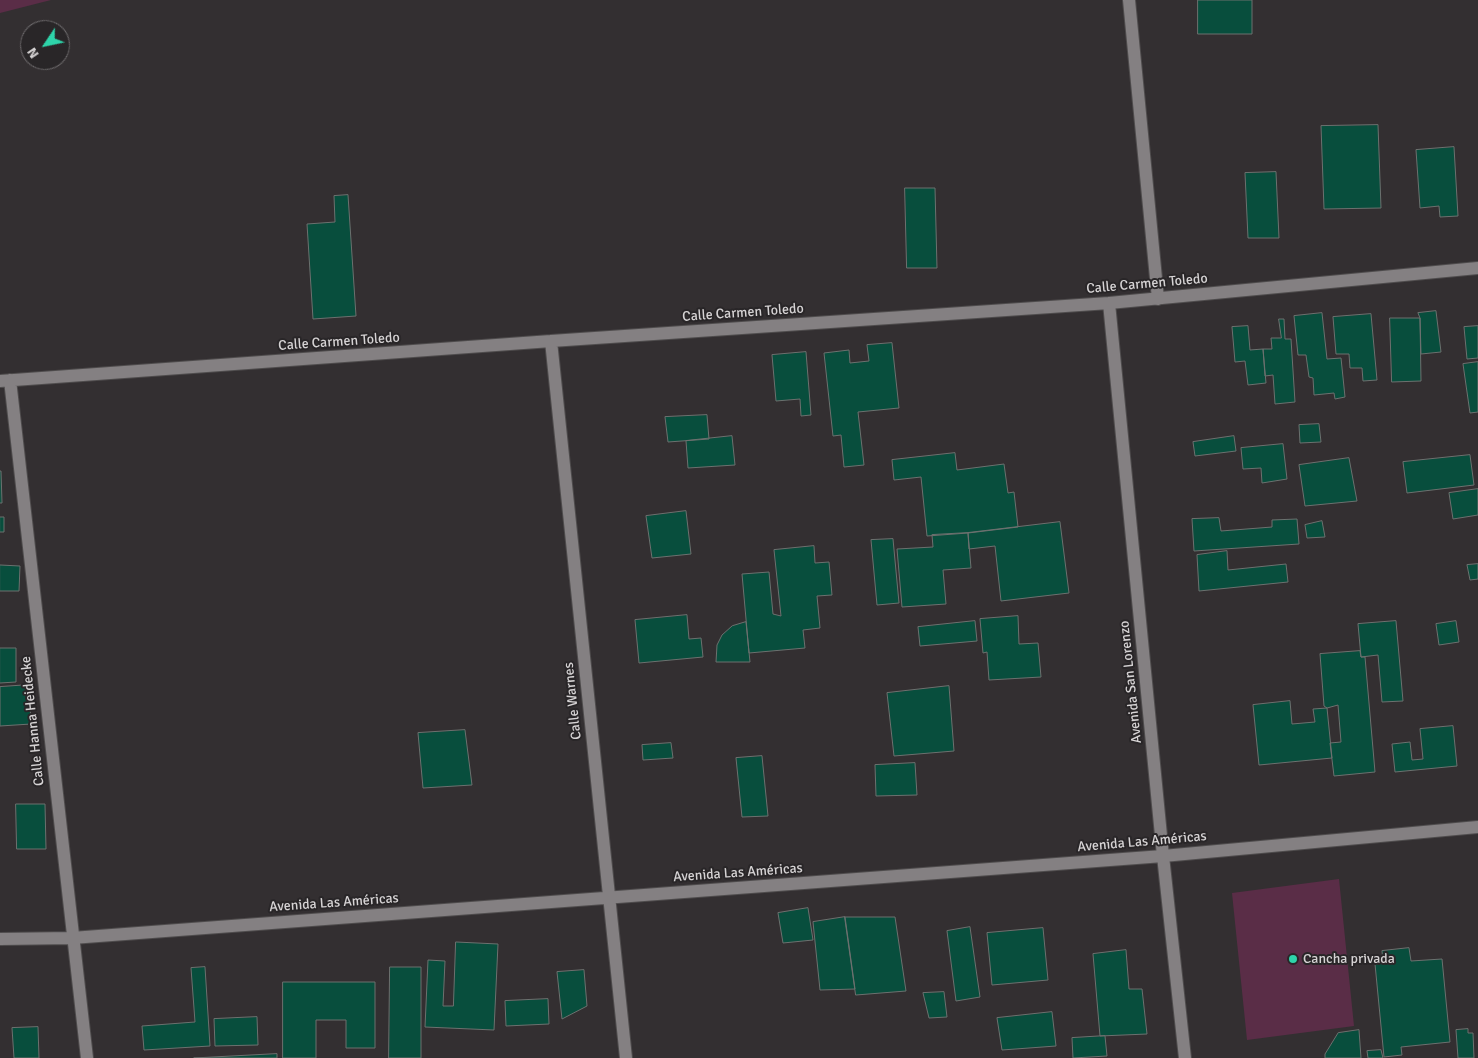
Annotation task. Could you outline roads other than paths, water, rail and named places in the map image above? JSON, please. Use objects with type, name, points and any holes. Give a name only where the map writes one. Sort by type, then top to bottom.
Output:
[{"type":"street","points":[[1129,0],[1158,299]]},
{"type":"street","name":"Calle Carmen Toledo","points":[[5,381],[551,341],[1109,304],[1478,268]]},
{"type":"street","name":"Avenida San Lorenzo","points":[[1109,304],[1163,856],[1185,1058]]},
{"type":"street","name":"Calle Warnes","points":[[551,341],[626,1058]]},
{"type":"street","name":"Calle Hanna Heidecke","points":[[5,381],[87,1058]]},
{"type":"street","name":"Avenida Las Américas","points":[[0,939],[72,938],[1163,856],[1478,827]]},
{"type":"place","name":"Cancha privada","points":[[1293,959]]}]
